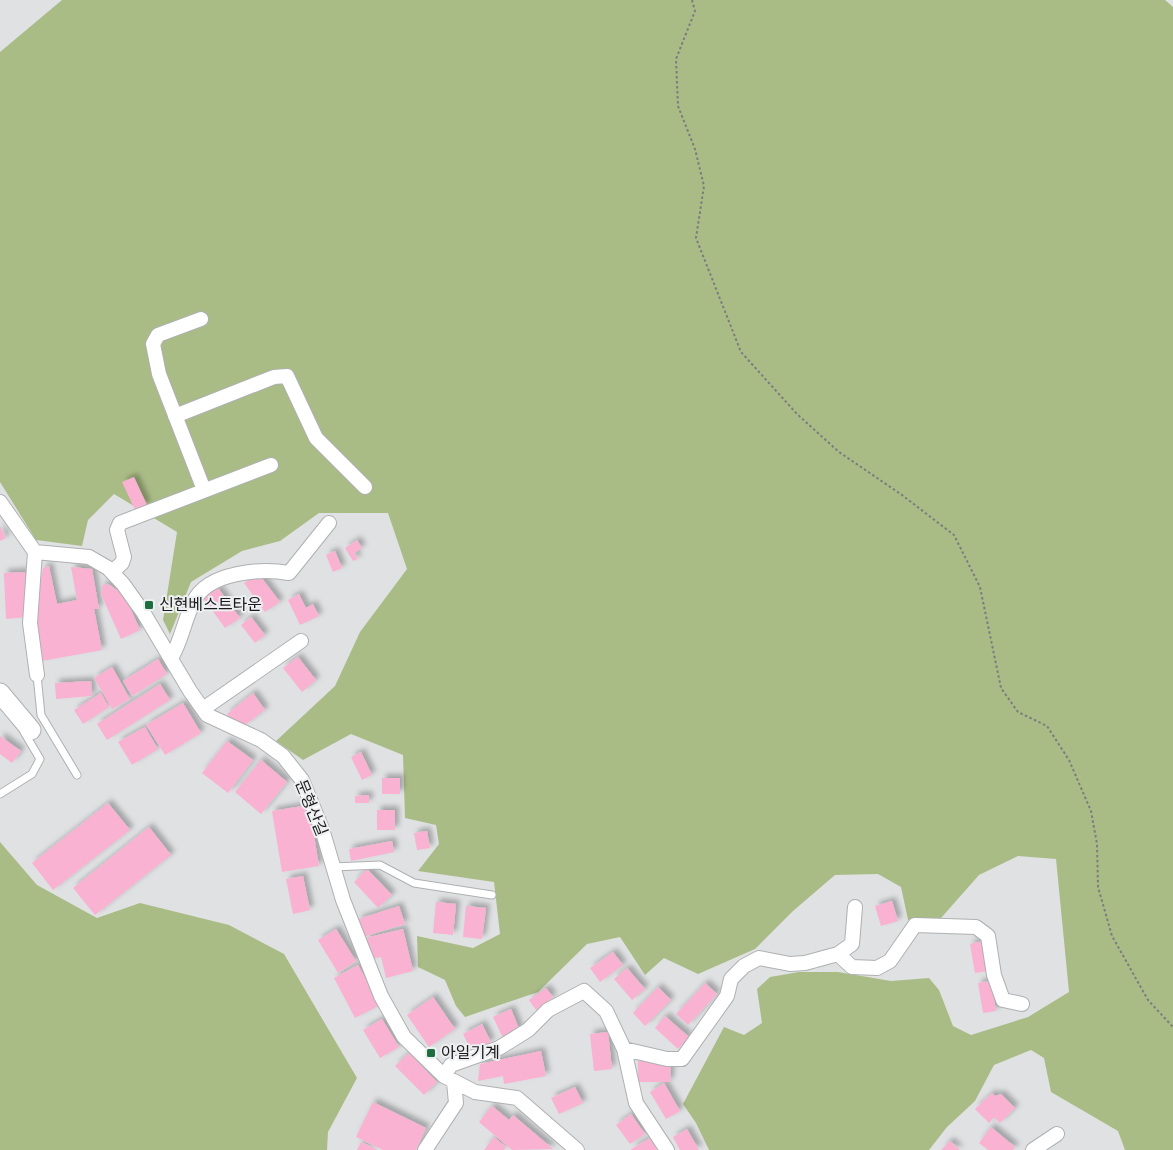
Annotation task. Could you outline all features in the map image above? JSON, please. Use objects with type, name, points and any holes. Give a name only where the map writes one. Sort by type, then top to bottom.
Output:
[{"type":"street","points":[[202,319],[158,335],[154,339],[153,352],[159,374],[204,490]]},
{"type":"street","points":[[175,416],[274,377],[287,376],[316,438],[365,487]]},
{"type":"street","points":[[112,572],[122,563],[124,558],[117,530],[120,523],[271,465]]},
{"type":"street","points":[[0,502],[35,552],[30,623],[36,675]]},
{"type":"street","points":[[170,658],[179,644],[194,600],[204,589],[230,575],[260,571],[289,573],[329,523]]},
{"type":"street","name":"문형산길","points":[[35,552],[89,557],[112,572],[143,612],[207,715],[261,740],[283,756],[302,780],[322,829],[342,900],[381,996],[404,1037],[449,1079],[475,1092],[517,1098],[577,1150]]},
{"type":"street","points":[[203,709],[301,641]]},
{"type":"street","points":[[0,693],[36,722]]},
{"type":"street","points":[[624,1050],[667,1059],[682,1059],[727,996],[732,980],[744,966],[759,958],[790,964],[805,963],[838,954],[852,944],[854,907]]},
{"type":"street","points":[[838,954],[852,967],[877,968],[890,961],[915,925],[976,927],[988,936],[994,974],[1004,1000],[1022,1004]]},
{"type":"street","points":[[425,1150],[456,1102],[449,1079],[450,1065],[500,1048],[528,1030],[548,1010],[584,991],[606,1011],[624,1050],[636,1103],[667,1150]]},
{"type":"street","points":[[1033,1150],[1057,1134]]},
{"type":"lane","points":[[36,675],[36,722],[77,775]]},
{"type":"lane","points":[[0,706],[29,738],[40,758],[32,774],[0,794]]},
{"type":"lane","points":[[333,867],[380,865],[414,883],[492,895]]},
{"type":"path","points":[[692,0],[695,11],[676,59],[678,106],[695,149],[704,186],[696,238],[741,352],[797,414],[839,452],[895,490],[954,535],[980,587],[1001,688],[1018,712],[1047,726],[1069,760],[1091,811],[1097,844],[1098,887],[1112,936],[1148,1000],[1173,1027]]},
{"type":"green space","points":[[62,0],[1165,0],[1173,7],[1173,1150],[1125,1150],[1118,1131],[1051,1092],[1044,1058],[1031,1050],[994,1065],[975,1101],[947,1127],[929,1150],[709,1150],[696,1123],[683,1104],[724,1027],[744,1035],[762,1023],[757,989],[770,977],[799,972],[838,972],[891,981],[929,978],[939,990],[953,1026],[971,1035],[1028,1017],[1069,992],[1056,859],[1018,856],[979,875],[941,918],[908,920],[901,887],[878,874],[835,875],[793,911],[755,949],[698,974],[664,958],[645,975],[620,937],[587,944],[538,992],[465,1017],[456,1006],[445,980],[418,967],[417,936],[473,948],[500,934],[494,882],[418,871],[439,844],[436,825],[405,818],[403,755],[351,734],[303,760],[276,741],[335,686],[360,632],[407,569],[388,513],[319,513],[280,541],[242,551],[191,582],[170,634],[163,620],[177,532],[114,494],[88,520],[82,546],[36,540],[0,482],[0,52]]},
{"type":"green space","points":[[0,842],[37,885],[97,918],[140,903],[229,925],[284,954],[357,1078],[328,1132],[327,1150],[0,1150]]},
{"type":"building","points":[[134,477],[147,505],[135,510],[122,482]]},
{"type":"building","points":[[0,526],[6,538],[0,541]]},
{"type":"building","points":[[357,540],[362,548],[354,553],[358,559],[353,561],[345,548]]},
{"type":"building","points":[[335,551],[342,568],[333,572],[326,555]]},
{"type":"building","points":[[49,566],[57,604],[77,600],[71,567],[92,569],[99,609],[94,609],[102,650],[42,661],[34,616],[43,568]]},
{"type":"building","points":[[25,572],[27,617],[6,619],[4,573]]},
{"type":"building","points":[[258,573],[280,602],[265,612],[244,583]]},
{"type":"building","points":[[103,584],[110,585],[125,596],[140,630],[121,639],[101,594]]},
{"type":"building","points":[[218,588],[240,618],[225,628],[204,599]]},
{"type":"building","points":[[299,594],[306,608],[313,604],[319,616],[300,625],[288,600]]},
{"type":"building","points":[[251,617],[265,635],[255,643],[241,625]]},
{"type":"building","points":[[298,657],[316,680],[302,692],[283,668]]},
{"type":"building","points":[[158,659],[167,674],[132,696],[123,681]]},
{"type":"building","points":[[112,667],[130,699],[112,709],[94,678]]},
{"type":"building","points":[[91,681],[92,696],[56,699],[55,683]]},
{"type":"building","points":[[160,684],[170,700],[107,740],[97,724]]},
{"type":"building","points":[[101,693],[109,707],[83,724],[74,710]]},
{"type":"building","points":[[253,693],[265,710],[245,725],[235,724],[227,714]]},
{"type":"building","points":[[183,703],[201,733],[165,755],[146,725]]},
{"type":"building","points":[[145,727],[158,749],[132,765],[118,742]]},
{"type":"building","points":[[0,736],[21,751],[12,763],[0,754]]},
{"type":"building","points":[[227,741],[253,760],[228,793],[202,773]]},
{"type":"building","points":[[361,752],[372,775],[362,780],[351,757]]},
{"type":"building","points":[[261,760],[287,782],[261,814],[235,792]]},
{"type":"building","points":[[382,778],[400,778],[400,794],[382,794]]},
{"type":"building","points":[[369,795],[369,803],[355,803],[355,796]]},
{"type":"building","points":[[108,803],[130,830],[53,890],[32,863]]},
{"type":"building","points":[[309,805],[319,866],[282,872],[272,811]]},
{"type":"building","points":[[377,810],[395,810],[395,830],[377,830]]},
{"type":"building","points":[[149,827],[171,855],[95,915],[73,888]]},
{"type":"building","points":[[427,831],[430,848],[417,850],[414,833]]},
{"type":"building","points":[[392,841],[394,852],[351,861],[349,849]]},
{"type":"building","points":[[367,869],[392,895],[378,908],[354,882]]},
{"type":"building","points":[[303,876],[310,910],[293,914],[286,879]]},
{"type":"building","points":[[892,901],[898,921],[881,926],[875,906]]},
{"type":"building","points":[[436,902],[456,904],[453,935],[433,933]]},
{"type":"building","points":[[399,906],[405,924],[363,937],[358,919]]},
{"type":"building","points":[[466,906],[486,908],[482,939],[463,937]]},
{"type":"building","points":[[336,929],[356,961],[338,973],[318,940]]},
{"type":"building","points":[[403,929],[413,971],[386,978],[381,957],[370,959],[365,938]]},
{"type":"building","points":[[983,941],[988,971],[975,973],[970,944]]},
{"type":"building","points":[[613,952],[623,965],[600,982],[590,968]]},
{"type":"building","points":[[358,965],[380,1005],[355,1018],[334,978]]},
{"type":"building","points":[[627,968],[645,989],[632,1000],[614,979]]},
{"type":"building","points":[[991,981],[996,1011],[983,1013],[978,983]]},
{"type":"building","points":[[705,983],[717,994],[688,1025],[676,1014]]},
{"type":"building","points":[[658,987],[671,1000],[645,1026],[633,1013]]},
{"type":"building","points":[[546,988],[553,997],[536,1010],[529,1000]]},
{"type":"building","points":[[433,997],[455,1029],[429,1047],[407,1015]]},
{"type":"building","points":[[511,1009],[520,1031],[503,1038],[493,1017]]},
{"type":"building","points":[[665,1016],[689,1037],[678,1049],[655,1028]]},
{"type":"building","points":[[382,1019],[399,1047],[380,1058],[363,1030]]},
{"type":"building","points":[[482,1024],[491,1042],[472,1052],[463,1034]]},
{"type":"building","points":[[608,1032],[612,1069],[594,1071],[590,1034]]},
{"type":"building","points":[[541,1051],[546,1076],[504,1084],[503,1076],[478,1081],[480,1064]]},
{"type":"building","points":[[409,1053],[437,1082],[424,1095],[395,1066]]},
{"type":"building","points":[[638,1061],[671,1061],[670,1082],[638,1082]]},
{"type":"building","points":[[664,1083],[680,1111],[666,1119],[650,1092]]},
{"type":"building","points":[[575,1087],[583,1103],[559,1114],[551,1098]]},
{"type":"building","points":[[992,1093],[995,1096],[1001,1094],[1015,1108],[1000,1123],[994,1117],[989,1123],[975,1109]]},
{"type":"building","points":[[373,1102],[426,1128],[416,1150],[383,1150],[356,1137]]},
{"type":"building","points":[[492,1106],[509,1120],[513,1115],[553,1149],[512,1150],[479,1122]]},
{"type":"building","points":[[631,1114],[645,1134],[630,1144],[616,1125]]},
{"type":"building","points":[[991,1127],[1015,1147],[1013,1150],[988,1150],[979,1143]]},
{"type":"building","points":[[687,1129],[699,1150],[680,1150],[673,1137]]},
{"type":"building","points":[[494,1137],[506,1147],[504,1150],[484,1150]]},
{"type":"building","points":[[650,1138],[657,1150],[630,1150]]},
{"type":"building","points":[[950,1141],[960,1150],[941,1150]]},
{"type":"building","points":[[361,1142],[378,1150],[357,1150]]},
{"type":"place","name":"신현베스트타운","points":[[149,605]]},
{"type":"place","name":"아일기계","points":[[431,1053]]}]
